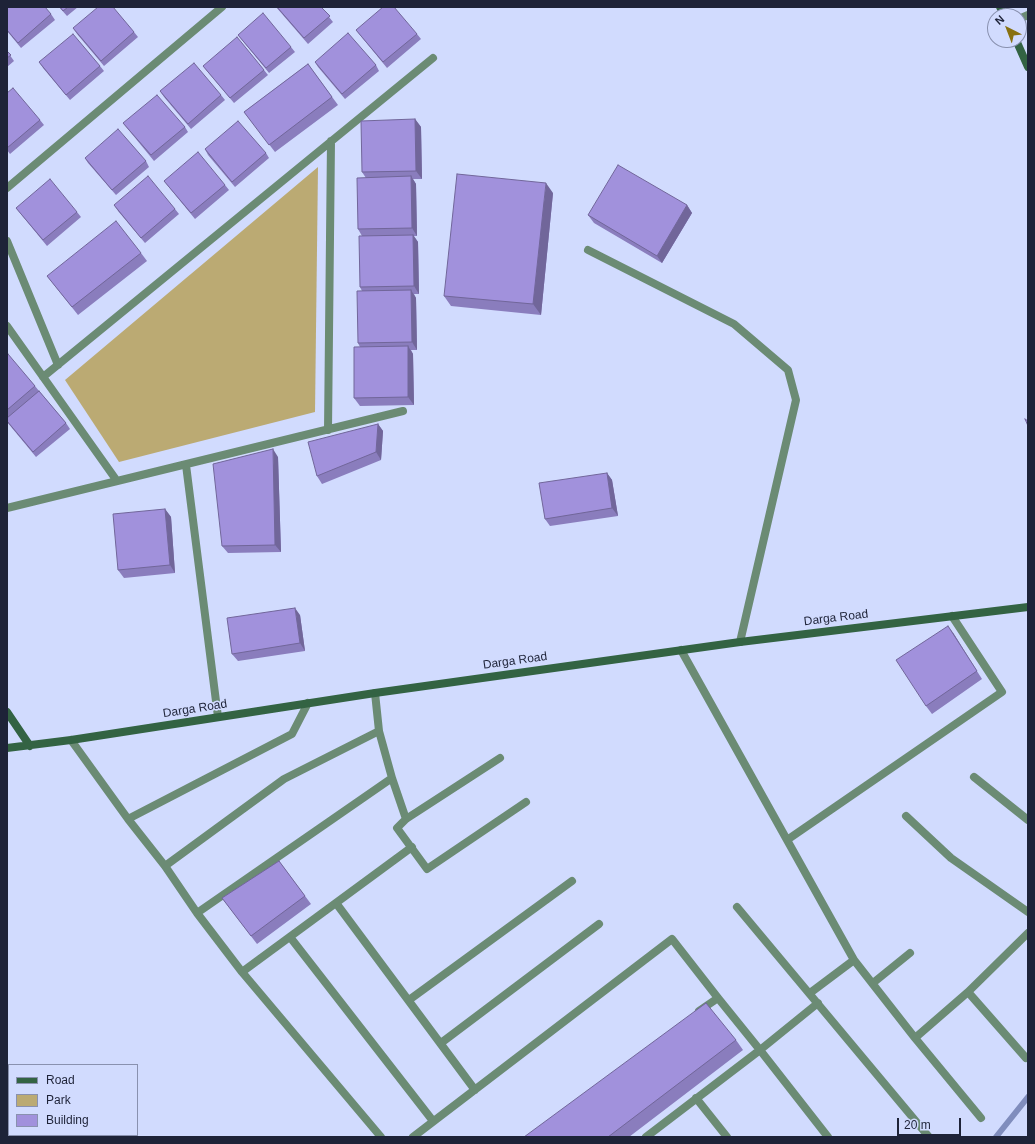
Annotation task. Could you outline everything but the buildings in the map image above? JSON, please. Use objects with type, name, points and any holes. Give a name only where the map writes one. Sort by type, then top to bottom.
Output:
[{"type":"street","points":[[7,188],[222,7]]},
{"type":"street","points":[[1020,48],[1028,67]]},
{"type":"street","points":[[43,377],[433,58]]},
{"type":"street","points":[[328,430],[331,141]]},
{"type":"street","points":[[7,241],[58,366]]},
{"type":"street","points":[[588,250],[734,324],[788,370],[796,400],[740,642]]},
{"type":"street","points":[[7,326],[117,481]]},
{"type":"street","points":[[7,508],[404,411]]},
{"type":"street","points":[[186,465],[218,717]]},
{"type":"street","name":"Darga Road","points":[[7,748],[71,740],[375,693],[681,650],[1028,607]]},
{"type":"street","points":[[787,840],[1002,692],[952,616]]},
{"type":"street","points":[[681,650],[854,960],[915,1038],[981,1118]]},
{"type":"street","points":[[375,693],[379,731],[392,778],[406,819]]},
{"type":"street","points":[[128,819],[292,734],[308,703]]},
{"type":"street","points":[[7,712],[30,746]]},
{"type":"street","points":[[165,866],[284,779],[379,731]]},
{"type":"street","points":[[71,740],[128,819],[165,866],[197,914],[242,972],[381,1137]]},
{"type":"street","points":[[500,758],[406,819],[397,828],[412,847],[426,869],[526,802]]},
{"type":"street","points":[[974,777],[1028,820]]},
{"type":"street","points":[[197,914],[392,778]]},
{"type":"street","points":[[906,816],[951,858],[1028,912]]},
{"type":"street","points":[[242,972],[412,847]]},
{"type":"street","points":[[409,1000],[572,882]]},
{"type":"street","points":[[336,903],[476,1090]]},
{"type":"street","points":[[738,907],[929,1137]]},
{"type":"street","points":[[441,1043],[600,924]]},
{"type":"street","points":[[915,1038],[968,992],[1028,933]]},
{"type":"street","points":[[290,937],[433,1122]]},
{"type":"street","points":[[413,1137],[672,939],[828,1137]]},
{"type":"street","points":[[873,983],[910,953]]},
{"type":"street","points":[[810,993],[854,960]]},
{"type":"street","points":[[968,992],[1026,1058]]},
{"type":"street","points":[[692,1017],[718,998]]},
{"type":"street","points":[[646,1137],[760,1050],[818,1003]]},
{"type":"street","points":[[696,1098],[727,1137]]},
{"type":"green space","points":[[318,167],[315,412],[119,462],[65,380]]},
{"type":"waterway","points":[[996,1137],[1028,1097]]}]
